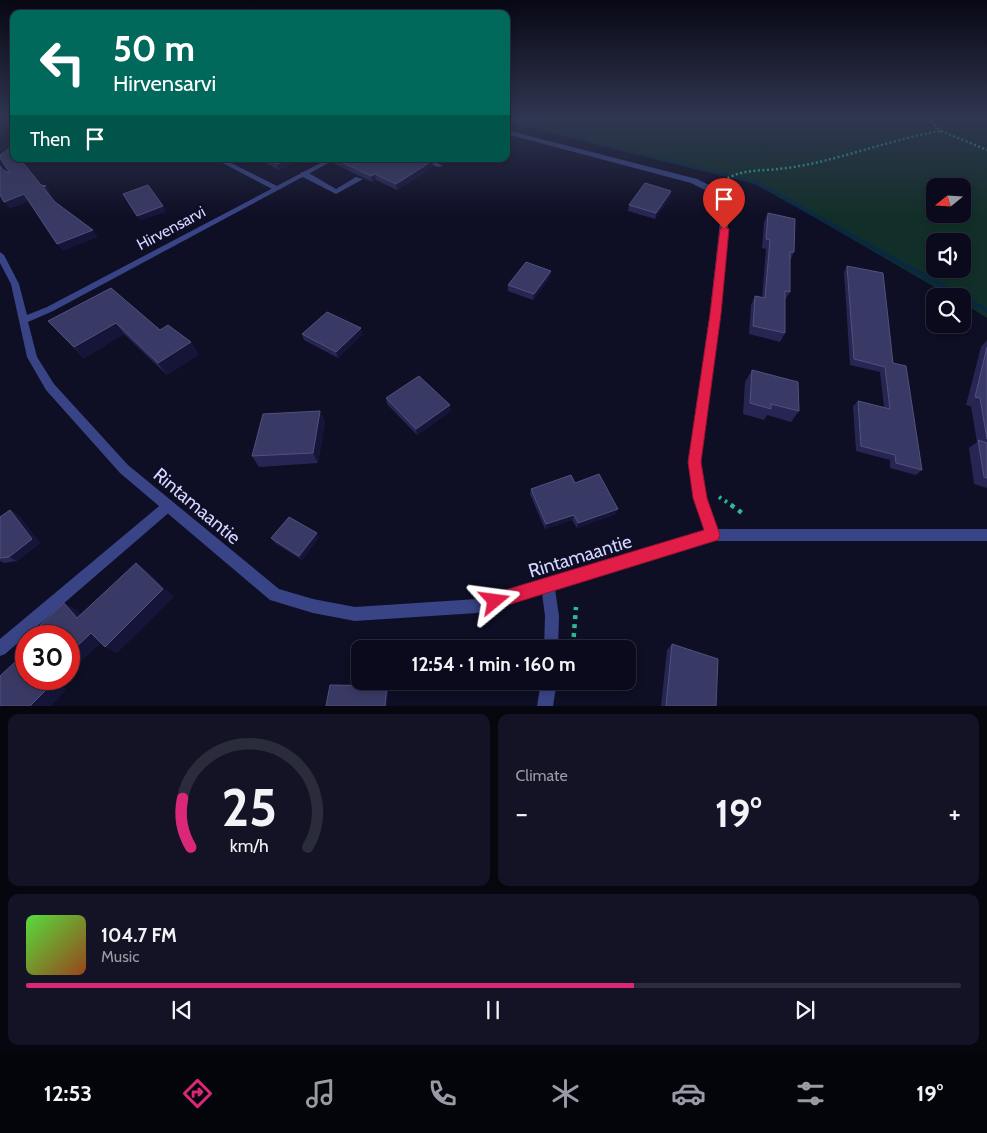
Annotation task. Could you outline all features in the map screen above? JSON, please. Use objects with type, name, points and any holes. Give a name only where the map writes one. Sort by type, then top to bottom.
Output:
[{"type":"street","points":[[577,151],[694,182],[714,191],[726,204],[716,314],[694,462],[700,498],[712,535]]},
{"type":"street","points":[[224,162],[277,188]]},
{"type":"street","name":"Hirvensarvi","points":[[23,320],[50,310],[326,162]]},
{"type":"street","points":[[432,162],[439,166]]},
{"type":"street","points":[[304,174],[336,192],[359,179]]},
{"type":"street","name":"Rintamaantie","points":[[0,255],[14,284],[32,357],[50,387],[124,469],[168,506],[275,595],[312,606],[355,614],[477,606],[712,535],[987,534]]},
{"type":"street","points":[[0,649],[168,506]]},
{"type":"street","points":[[548,585],[552,616],[551,640]]},
{"type":"street","points":[[545,706],[547,690]]},
{"type":"path","points":[[724,181],[733,174],[798,167],[856,151]]},
{"type":"path","points":[[574,640],[576,607]]},
{"type":"green space","points":[[622,151],[987,151],[987,318],[971,308],[971,288],[936,288],[759,185]]},
{"type":"building","points":[[6,151],[10,151],[10,162],[22,162],[41,185],[46,186],[43,187],[55,202],[93,230],[57,244],[24,194],[4,202],[0,195],[0,166],[3,170],[10,173],[0,155]]},
{"type":"building","points":[[341,162],[430,162],[396,184],[375,174],[371,176]]},
{"type":"building","points":[[645,183],[671,191],[656,213],[629,205]]},
{"type":"building","points":[[148,185],[163,206],[137,216],[123,194]]},
{"type":"building","points":[[768,213],[795,219],[794,252],[790,252],[790,292],[785,291],[785,333],[753,326],[755,296],[765,298],[770,240],[766,239]]},
{"type":"building","points":[[526,262],[551,271],[534,294],[508,285]]},
{"type":"building","points":[[847,266],[883,273],[893,363],[906,366],[922,470],[896,463],[895,455],[861,446],[858,401],[890,409],[885,367],[854,359]]},
{"type":"building","points":[[111,288],[160,330],[168,325],[191,342],[158,363],[116,323],[74,347],[48,321]]},
{"type":"building","points":[[327,312],[361,328],[336,352],[302,334]]},
{"type":"building","points":[[987,347],[987,439],[980,398],[975,397]]},
{"type":"building","points":[[752,370],[798,382],[799,411],[771,404],[771,409],[750,403]]},
{"type":"building","points":[[419,376],[450,405],[416,429],[386,398]]},
{"type":"building","points":[[320,411],[313,453],[252,456],[263,414]]},
{"type":"building","points":[[978,440],[987,443],[987,478],[984,477]]},
{"type":"building","points":[[599,474],[618,509],[578,523],[574,515],[546,524],[531,489],[571,475],[575,483]]},
{"type":"building","points":[[10,510],[32,539],[9,557],[0,558],[0,517]]},
{"type":"building","points":[[289,517],[317,533],[299,556],[271,538]]},
{"type":"building","points":[[136,563],[163,589],[105,647],[91,633],[80,644],[80,625],[40,625],[64,603],[77,618]]},
{"type":"building","points":[[672,644],[718,659],[716,706],[666,706]]},
{"type":"building","points":[[15,662],[15,690],[46,690],[30,706],[0,706],[0,676]]},
{"type":"building","points":[[330,685],[351,685],[351,690],[387,690],[385,706],[326,706]]},
{"type":"waterway","points":[[628,151],[755,182],[946,288]]},
{"type":"waterway","points":[[971,302],[987,311]]},
{"type":"route","points":[[495,601],[712,535],[700,498],[694,462],[716,314],[724,229]]}]
